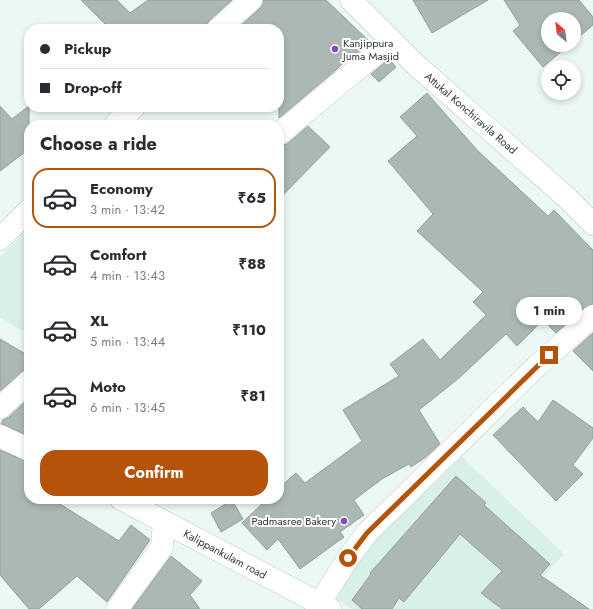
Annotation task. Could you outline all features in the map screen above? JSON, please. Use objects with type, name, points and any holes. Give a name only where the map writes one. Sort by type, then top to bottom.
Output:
[{"type":"street","points":[[224,24],[251,0]]},
{"type":"street","name":"Attukal Konchiravila Road","points":[[351,0],[391,41],[434,81],[566,197],[593,224]]},
{"type":"street","points":[[284,130],[391,41]]},
{"type":"street","points":[[120,120],[129,112]]},
{"type":"street","points":[[0,239],[24,215]]},
{"type":"street","points":[[321,607],[348,558],[367,533],[538,365],[593,316]]},
{"type":"street","points":[[0,408],[24,386]]},
{"type":"street","points":[[0,436],[24,448]]},
{"type":"street","name":"Kalippankulam road","points":[[130,504],[321,607]]},
{"type":"street","points":[[117,609],[162,547],[164,522]]},
{"type":"shaded area","points":[[24,233],[24,331],[0,318],[0,257]]},
{"type":"shaded area","points":[[460,455],[564,554],[513,609],[352,609],[333,597],[360,556]]},
{"type":"building","points":[[81,0],[117,0],[130,13],[148,0],[232,0],[207,24],[105,24]]},
{"type":"building","points":[[263,0],[326,0],[370,42],[355,55],[353,53],[336,70],[279,118],[279,112],[284,112],[284,24],[242,24],[263,4]]},
{"type":"building","points":[[413,0],[488,0],[432,33]]},
{"type":"building","points":[[504,0],[579,0],[593,17],[593,25],[581,35],[581,12],[541,12],[541,52],[561,52],[551,60],[541,60],[541,65],[513,31],[520,25]]},
{"type":"building","points":[[389,59],[396,67],[379,82],[371,74]]},
{"type":"building","points":[[427,93],[477,150],[548,216],[554,210],[593,250],[593,304],[585,307],[556,333],[543,320],[517,346],[506,334],[459,378],[419,410],[440,444],[426,457],[411,467],[409,464],[382,479],[354,500],[364,515],[340,532],[344,537],[300,569],[278,539],[267,550],[242,523],[262,504],[284,504],[284,484],[296,473],[305,483],[362,441],[343,410],[399,376],[390,364],[423,339],[440,360],[486,315],[473,302],[483,292],[417,231],[433,214],[388,161],[417,136],[400,117]]},
{"type":"building","points":[[0,106],[12,119],[24,110],[24,112],[29,112],[29,120],[24,120],[24,153],[0,171]]},
{"type":"building","points":[[308,126],[330,147],[284,194],[284,145],[287,144]]},
{"type":"building","points":[[593,333],[593,371],[573,351]]},
{"type":"building","points":[[0,339],[24,353],[24,369],[0,391]]},
{"type":"building","points":[[553,400],[593,428],[593,438],[573,465],[583,474],[556,501],[493,435],[523,407],[538,422]]},
{"type":"building","points":[[24,403],[24,434],[1,424],[3,420],[9,417]]},
{"type":"building","points":[[0,450],[24,460],[24,504],[60,504],[119,541],[131,525],[150,540],[107,602],[77,576],[39,609],[29,609],[0,575]]},
{"type":"building","points":[[456,476],[486,503],[484,505],[550,564],[540,575],[589,609],[502,609],[481,593],[502,571],[460,534],[404,602],[399,598],[392,609],[362,609],[352,600],[371,574],[370,573]]},
{"type":"building","points":[[226,504],[234,504],[243,519],[221,532],[211,513]]},
{"type":"building","points":[[171,556],[202,581],[190,595],[200,609],[132,609]]},
{"type":"place","name":"Kanjippura Juma Masjid","points":[[335,49]]},
{"type":"place","name":"Padmasree Bakery","points":[[344,521]]},
{"type":"route","points":[[348,558],[367,533],[549,355]]}]
